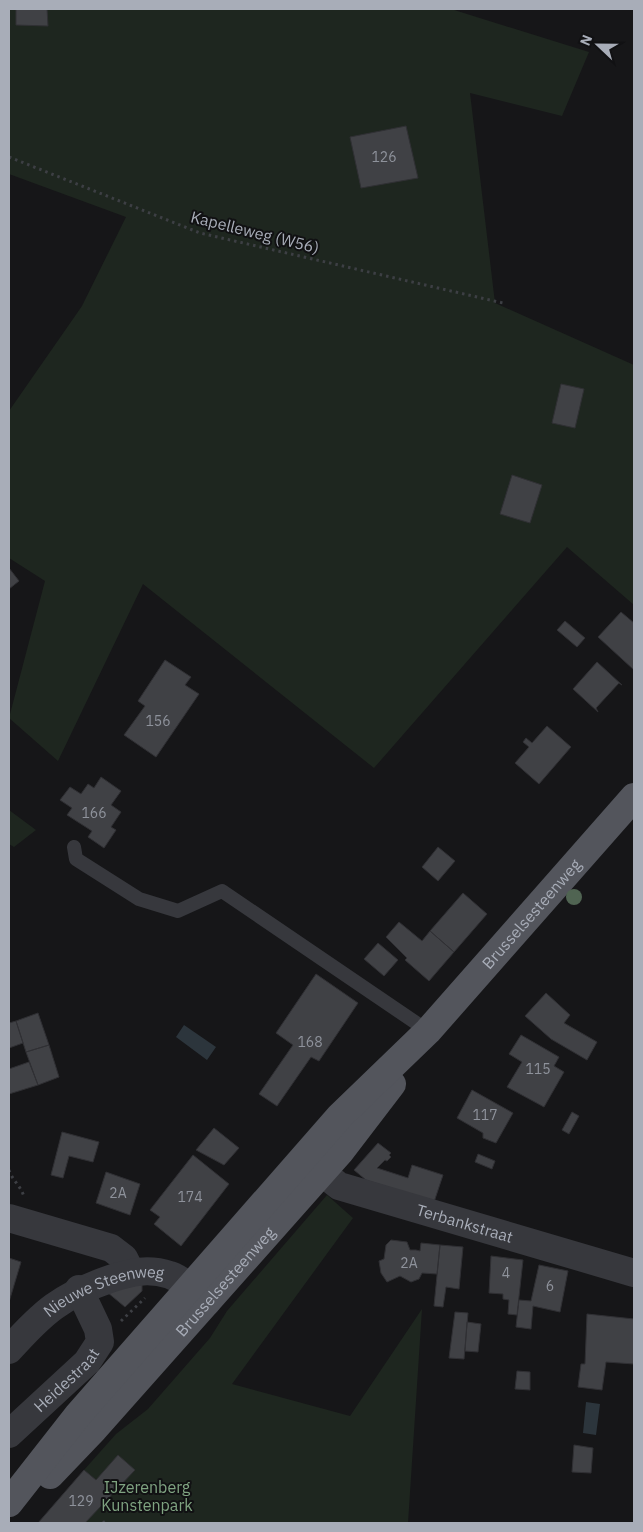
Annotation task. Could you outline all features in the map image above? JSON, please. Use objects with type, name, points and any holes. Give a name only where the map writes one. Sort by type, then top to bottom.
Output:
[{"type":"main road","name":"Brusselsesteenweg","points":[[9,1519],[94,1430],[199,1295],[312,1165],[340,1116],[428,1031],[634,797]]},
{"type":"main road","name":"Brusselsesteenweg","points":[[9,1504],[78,1415],[199,1295]]},
{"type":"street","name":"Terbankstraat","points":[[312,1165],[339,1186],[634,1273]]},
{"type":"street","points":[[9,1218],[111,1248],[124,1258],[131,1272]]},
{"type":"street","name":"Nieuwe Steenweg","points":[[9,1350],[46,1310],[80,1289],[131,1272],[154,1271],[170,1275],[199,1295]]},
{"type":"street","name":"Heidestraat","points":[[9,1434],[87,1362],[100,1342],[98,1329],[80,1289]]},
{"type":"lane","points":[[74,847],[76,859],[139,899],[178,911],[222,891],[428,1031]]},
{"type":"path","name":"Kapelleweg (W56)","points":[[9,157],[200,234],[503,303]]},
{"type":"path","points":[[100,1342],[149,1294]]},
{"type":"path","points":[[103,1523],[106,1520]]},
{"type":"green space","points":[[9,9],[451,9],[589,52],[562,116],[470,93],[495,303],[634,365],[634,605],[567,547],[374,768],[143,584],[58,761],[9,718],[45,581],[9,558],[9,411],[82,306],[126,217],[9,174]]},
{"type":"green space","points":[[9,810],[36,830],[14,847],[9,844]]},
{"type":"green space","name":"IJzerenberg Kunstenpark","points":[[327,1195],[353,1218],[232,1384],[350,1416],[422,1309],[408,1523],[85,1523],[96,1480],[84,1470],[116,1434],[148,1409],[210,1338],[227,1311]]},
{"type":"shaded area","points":[[184,1025],[216,1047],[207,1060],[176,1037]]},
{"type":"shaded area","points":[[586,1402],[600,1404],[596,1435],[583,1433]]},
{"type":"building","points":[[16,9],[47,9],[48,26],[16,25]]},
{"type":"building","points":[[406,126],[418,178],[361,188],[350,137]]},
{"type":"building","points":[[561,384],[584,389],[575,428],[552,423]]},
{"type":"building","points":[[512,475],[542,485],[530,523],[500,514]]},
{"type":"building","points":[[9,568],[19,581],[9,589]]},
{"type":"building","points":[[621,612],[634,623],[634,670],[598,637]]},
{"type":"building","points":[[565,621],[585,638],[577,647],[557,630]]},
{"type":"building","points":[[165,660],[191,677],[185,685],[199,694],[156,757],[124,735],[145,706],[138,701]]},
{"type":"building","points":[[597,662],[622,685],[619,683],[596,708],[598,712],[573,689]]},
{"type":"building","points":[[547,726],[571,747],[539,784],[515,763],[529,747],[523,742],[526,738],[532,743]]},
{"type":"building","points":[[101,777],[121,791],[111,805],[121,812],[111,827],[116,830],[104,848],[88,837],[92,831],[67,815],[72,808],[60,800],[70,787],[81,794],[88,784],[94,788]]},
{"type":"building","points":[[438,847],[455,861],[438,881],[422,867]]},
{"type":"building","points":[[463,893],[487,914],[454,952],[430,931]]},
{"type":"building","points":[[399,922],[422,941],[430,931],[454,952],[429,981],[405,960],[407,958],[386,937]]},
{"type":"building","points":[[378,943],[398,960],[384,976],[364,959]]},
{"type":"building","points":[[316,974],[358,1003],[319,1061],[311,1057],[277,1106],[259,1094],[293,1045],[276,1033]]},
{"type":"building","points":[[546,993],[570,1015],[564,1023],[597,1042],[587,1060],[551,1039],[525,1016]]},
{"type":"building","points":[[38,1013],[49,1045],[26,1052],[16,1021]]},
{"type":"building","points":[[16,1021],[23,1043],[9,1048],[9,1023]]},
{"type":"building","points":[[521,1035],[559,1057],[554,1066],[564,1072],[544,1107],[507,1087],[522,1062],[509,1054]]},
{"type":"building","points":[[49,1045],[59,1077],[38,1085],[26,1052]]},
{"type":"building","points":[[29,1062],[38,1085],[9,1094],[9,1069]]},
{"type":"building","points":[[472,1090],[513,1113],[496,1143],[483,1138],[483,1133],[457,1118]]},
{"type":"building","points":[[572,1112],[579,1116],[569,1134],[562,1130]]},
{"type":"building","points":[[214,1128],[239,1148],[224,1165],[196,1150]]},
{"type":"building","points":[[62,1132],[99,1142],[93,1162],[69,1156],[63,1178],[51,1175]]},
{"type":"building","points":[[378,1143],[391,1153],[389,1155],[391,1157],[377,1168],[408,1178],[412,1165],[443,1175],[434,1202],[366,1180],[354,1170]]},
{"type":"building","points":[[478,1154],[495,1161],[492,1169],[475,1162]]},
{"type":"building","points":[[193,1155],[229,1184],[181,1246],[154,1224],[160,1217],[150,1210]]},
{"type":"building","points":[[106,1172],[140,1184],[130,1215],[96,1203]]},
{"type":"building","points":[[391,1240],[407,1242],[410,1250],[420,1251],[421,1243],[440,1245],[437,1274],[422,1273],[419,1279],[411,1282],[400,1276],[387,1282],[381,1273],[379,1261],[384,1259],[386,1245]]},
{"type":"building","points":[[440,1245],[463,1247],[459,1289],[446,1287],[443,1307],[434,1306]]},
{"type":"building","points":[[491,1256],[523,1260],[517,1315],[508,1314],[509,1300],[503,1299],[503,1294],[489,1293]]},
{"type":"building","points":[[9,1258],[21,1262],[9,1302]]},
{"type":"building","points":[[539,1265],[568,1271],[560,1312],[533,1306],[531,1329],[516,1327],[519,1300],[531,1301]]},
{"type":"building","points":[[142,1284],[142,1291],[125,1307],[107,1292]]},
{"type":"building","points":[[455,1312],[468,1313],[464,1359],[449,1358]]},
{"type":"building","points":[[587,1314],[634,1319],[634,1364],[606,1362],[602,1390],[578,1387],[581,1364],[585,1364]]},
{"type":"building","points":[[467,1322],[481,1324],[478,1352],[465,1351]]},
{"type":"building","points":[[517,1371],[530,1372],[530,1390],[515,1389]]},
{"type":"building","points":[[574,1445],[593,1448],[591,1473],[572,1472]]},
{"type":"building","points":[[118,1455],[135,1470],[85,1523],[38,1523],[84,1470],[96,1480]]}]
